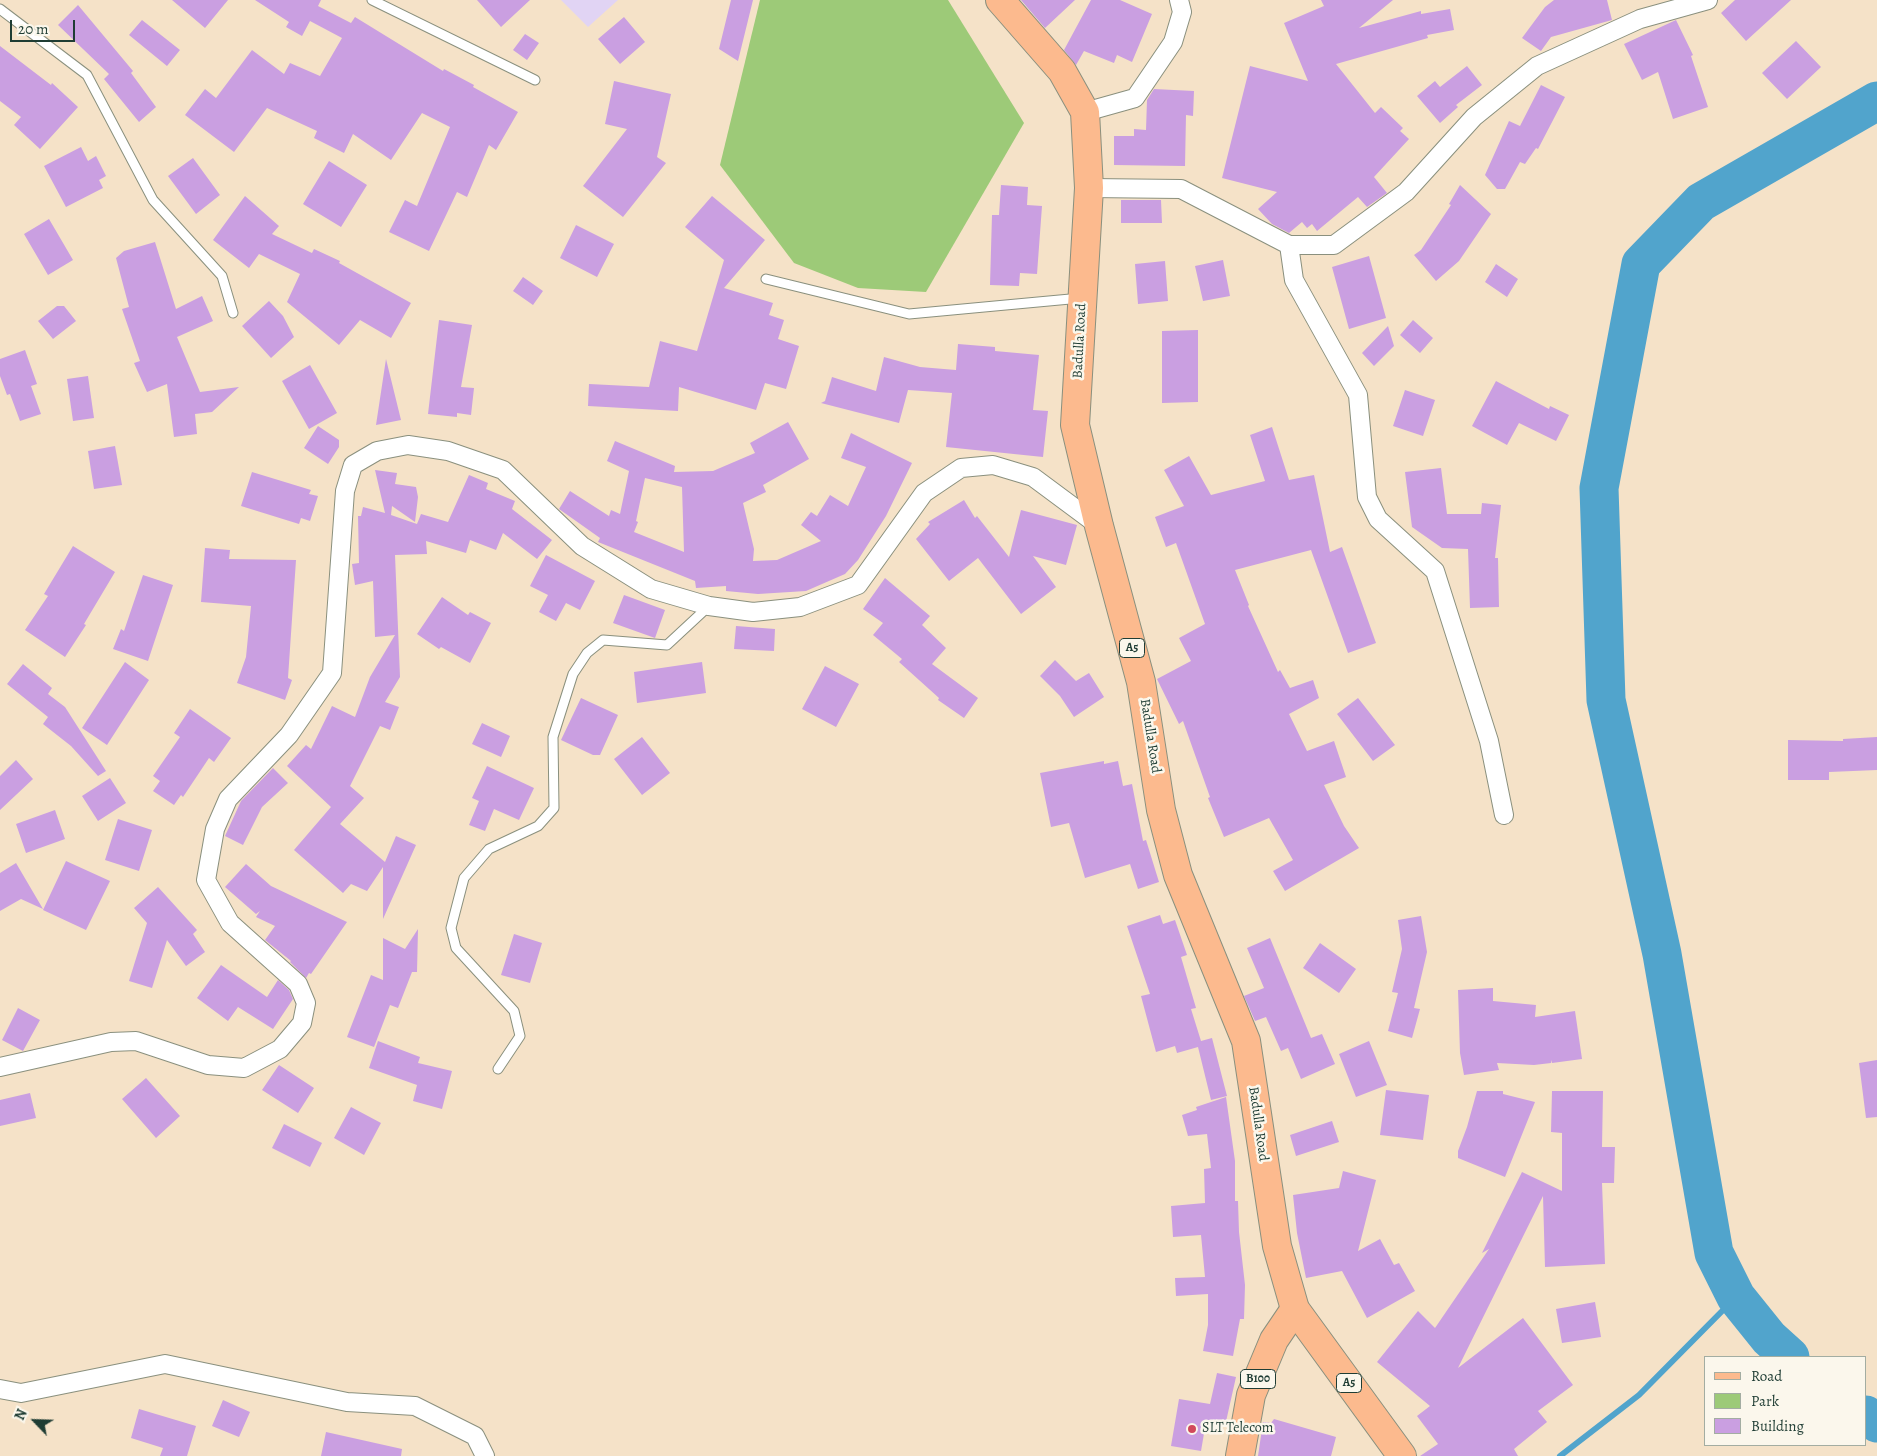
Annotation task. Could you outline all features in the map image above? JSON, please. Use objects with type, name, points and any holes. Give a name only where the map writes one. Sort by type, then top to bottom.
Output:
[{"type":"main road","name":"Badulla Road","points":[[1000,0],[1062,71],[1085,112],[1089,188],[1075,425],[1099,526],[1141,682],[1161,810],[1178,875],[1246,1041],[1276,1246],[1295,1309],[1402,1456]]},
{"type":"main road","name":"B100","points":[[1240,1456],[1251,1395],[1274,1340],[1295,1309]]},
{"type":"street","points":[[1085,112],[1135,98],[1173,42],[1182,12],[1179,0]]},
{"type":"street","points":[[1089,188],[1181,189],[1289,245],[1334,245],[1406,192],[1474,117],[1537,66],[1640,20],[1708,0]]},
{"type":"street","points":[[1289,245],[1294,280],[1358,395],[1367,497],[1378,519],[1435,572],[1489,741],[1504,815]]},
{"type":"street","points":[[0,1067],[112,1042],[136,1041],[208,1065],[244,1068],[280,1049],[302,1023],[306,1004],[298,984],[230,923],[206,880],[214,829],[228,799],[289,735],[332,673],[345,491],[354,465],[377,452],[408,445],[448,451],[503,470],[582,546],[651,589],[709,606],[753,612],[800,607],[858,585],[924,493],[961,468],[993,465],[1033,477],[1099,526]]},
{"type":"street","points":[[0,1389],[21,1393],[165,1364],[347,1402],[415,1406],[475,1436],[485,1456]]},
{"type":"lane","points":[[372,0],[535,80]]},
{"type":"lane","points":[[0,9],[87,75],[153,200],[222,276],[233,312]]},
{"type":"lane","points":[[766,279],[909,314],[1083,298]]},
{"type":"lane","points":[[498,1068],[520,1036],[514,1011],[456,948],[451,928],[464,878],[490,849],[538,826],[554,808],[553,737],[573,674],[587,653],[603,640],[667,645],[709,606]]},
{"type":"shaded area","points":[[561,0],[618,0],[588,27]]},
{"type":"green space","points":[[760,0],[948,0],[1024,123],[926,292],[858,288],[794,263],[720,165]]},
{"type":"building","points":[[172,0],[228,0],[205,28]]},
{"type":"building","points":[[255,0],[321,0],[318,6],[351,23],[355,17],[443,71],[444,69],[474,85],[473,87],[518,112],[496,150],[489,145],[467,197],[457,192],[429,251],[389,232],[405,200],[417,206],[450,127],[422,113],[391,160],[353,134],[344,153],[314,138],[317,131],[267,108],[234,152],[185,115],[205,89],[216,98],[252,50],[284,74],[290,63],[320,76],[342,38],[310,21],[302,36],[286,27],[289,22]]},
{"type":"building","points":[[477,0],[530,0],[501,27]]},
{"type":"building","points":[[731,0],[753,0],[738,61],[719,49]]},
{"type":"building","points":[[1021,0],[1075,0],[1045,28]]},
{"type":"building","points":[[1091,0],[1120,0],[1152,14],[1132,62],[1117,55],[1114,63],[1084,51],[1076,65],[1064,50]]},
{"type":"building","points":[[1321,0],[1393,0],[1359,28],[1421,11],[1421,14],[1450,9],[1454,30],[1427,35],[1428,38],[1336,64],[1375,113],[1381,107],[1403,128],[1400,131],[1409,139],[1374,177],[1387,193],[1367,207],[1358,197],[1317,231],[1312,224],[1307,228],[1302,222],[1289,233],[1272,224],[1258,209],[1277,192],[1222,178],[1250,66],[1308,81],[1284,23],[1324,6]]},
{"type":"building","points":[[1554,0],[1607,0],[1612,20],[1551,37],[1541,51],[1522,38],[1545,7]]},
{"type":"building","points":[[1735,0],[1791,0],[1746,41],[1721,13]]},
{"type":"building","points":[[78,5],[133,71],[131,73],[156,107],[139,122],[104,79],[109,74],[58,25]]},
{"type":"building","points":[[624,17],[645,42],[620,64],[598,39]]},
{"type":"building","points":[[142,20],[180,50],[167,66],[129,35]]},
{"type":"building","points":[[1676,20],[1693,55],[1691,56],[1708,107],[1673,119],[1658,72],[1642,80],[1624,44]]},
{"type":"building","points":[[525,34],[539,43],[527,60],[513,50]]},
{"type":"building","points":[[1796,41],[1821,67],[1787,99],[1762,73]]},
{"type":"building","points":[[0,46],[51,85],[52,83],[78,107],[40,149],[14,125],[21,117],[0,101]]},
{"type":"building","points":[[1467,66],[1482,85],[1456,105],[1458,107],[1440,123],[1417,96],[1435,81],[1440,87]]},
{"type":"building","points":[[614,81],[671,94],[657,157],[666,163],[623,217],[583,186],[627,129],[605,124]]},
{"type":"building","points":[[1541,85],[1565,97],[1538,149],[1536,148],[1525,164],[1520,162],[1505,189],[1497,189],[1485,175],[1509,121],[1520,126]]},
{"type":"building","points":[[1154,89],[1194,91],[1193,116],[1186,115],[1185,166],[1114,165],[1114,136],[1134,136],[1134,129],[1146,130],[1147,100]]},
{"type":"building","points":[[81,147],[88,161],[96,156],[106,176],[99,180],[103,188],[66,207],[44,166]]},
{"type":"building","points":[[193,158],[220,195],[196,214],[168,176]]},
{"type":"building","points":[[329,161],[367,185],[341,227],[303,204]]},
{"type":"building","points":[[1001,185],[1028,187],[1027,205],[1042,206],[1037,274],[1020,273],[1019,286],[990,285],[992,215],[999,215]]},
{"type":"building","points":[[1460,185],[1491,214],[1459,261],[1436,281],[1414,255],[1421,250],[1451,205],[1449,204]]},
{"type":"building","points":[[245,196],[279,226],[272,234],[312,253],[314,249],[340,261],[339,263],[411,303],[391,338],[360,320],[339,345],[287,302],[300,274],[259,254],[249,268],[213,240]]},
{"type":"building","points":[[712,196],[765,240],[724,288],[773,303],[769,315],[784,320],[778,339],[799,346],[786,389],[765,383],[756,410],[679,387],[678,411],[588,406],[589,384],[649,387],[660,341],[697,351],[724,260],[685,227]]},
{"type":"building","points":[[1121,200],[1161,200],[1162,223],[1121,223]]},
{"type":"building","points":[[49,219],[73,260],[48,275],[24,234]]},
{"type":"building","points":[[576,225],[614,244],[597,277],[560,258]]},
{"type":"building","points":[[155,242],[176,309],[202,296],[213,321],[177,337],[200,392],[239,387],[212,412],[195,414],[197,434],[174,437],[167,384],[147,392],[134,363],[140,361],[122,309],[129,307],[116,258],[124,251]]},
{"type":"building","points":[[1369,256],[1386,318],[1349,329],[1332,267]]},
{"type":"building","points":[[1223,260],[1230,296],[1203,301],[1195,266]]},
{"type":"building","points":[[1165,261],[1168,301],[1138,304],[1135,264]]},
{"type":"building","points":[[1496,264],[1518,279],[1507,297],[1485,282]]},
{"type":"building","points":[[523,277],[543,291],[533,305],[513,291]]},
{"type":"building","points":[[269,301],[283,316],[294,337],[271,358],[242,326]]},
{"type":"building","points":[[57,306],[64,306],[76,321],[53,339],[38,321]]},
{"type":"building","points":[[439,320],[472,325],[461,387],[474,388],[471,415],[457,413],[457,417],[428,414]]},
{"type":"building","points":[[1413,320],[1433,338],[1420,353],[1400,335]]},
{"type":"building","points":[[1388,326],[1394,346],[1374,366],[1362,353]]},
{"type":"building","points":[[1198,330],[1198,402],[1162,403],[1162,331]]},
{"type":"building","points":[[958,344],[995,347],[995,351],[1039,355],[1033,410],[1048,411],[1043,457],[946,447],[952,393],[908,390],[899,423],[821,403],[825,401],[832,377],[876,391],[884,357],[920,367],[956,370]]},
{"type":"building","points":[[25,350],[37,384],[31,386],[41,414],[20,421],[10,394],[7,395],[0,376],[0,359]]},
{"type":"building","points":[[386,359],[401,420],[376,425]]},
{"type":"building","points":[[310,365],[337,413],[309,429],[282,381]]},
{"type":"building","points":[[88,376],[94,418],[73,421],[67,379]]},
{"type":"building","points":[[1496,381],[1549,409],[1550,406],[1569,415],[1556,441],[1519,423],[1507,445],[1472,426]]},
{"type":"building","points":[[1405,390],[1435,400],[1423,436],[1393,426]]},
{"type":"building","points":[[788,422],[809,459],[763,485],[766,492],[743,503],[754,549],[753,561],[777,560],[821,541],[801,525],[811,512],[817,516],[830,495],[848,506],[866,467],[841,458],[851,433],[912,463],[886,516],[858,560],[845,574],[806,591],[758,594],[726,591],[726,586],[696,588],[695,581],[598,542],[600,538],[559,509],[570,491],[609,516],[611,510],[620,514],[629,471],[607,461],[615,441],[675,466],[674,472],[713,471],[755,453],[750,443]],"holes":[[[645,478],[682,487],[684,552],[634,532],[638,522],[636,521]]]},
{"type":"building","points":[[318,426],[339,440],[339,447],[328,464],[304,448]]},
{"type":"building","points":[[1272,427],[1289,480],[1314,475],[1330,552],[1342,547],[1376,643],[1348,653],[1311,550],[1235,570],[1248,606],[1278,672],[1280,670],[1290,688],[1313,680],[1319,698],[1289,714],[1307,751],[1334,741],[1346,777],[1324,785],[1344,826],[1359,848],[1285,891],[1273,871],[1293,860],[1269,818],[1224,837],[1208,798],[1210,797],[1183,721],[1179,724],[1157,679],[1191,661],[1179,638],[1205,624],[1176,543],[1166,547],[1155,517],[1184,506],[1164,470],[1189,456],[1211,495],[1265,481],[1250,435]]},
{"type":"building","points":[[115,446],[122,485],[94,489],[88,451]]},
{"type":"building","points":[[1441,468],[1447,514],[1481,514],[1482,503],[1501,505],[1495,558],[1498,558],[1499,607],[1470,608],[1468,549],[1442,548],[1412,527],[1405,472]]},
{"type":"building","points":[[375,470],[397,473],[395,484],[416,487],[418,497],[415,522],[392,506],[391,515],[417,524],[421,514],[448,522],[469,475],[488,483],[486,489],[515,501],[512,509],[552,540],[537,559],[503,533],[496,550],[470,540],[466,553],[426,541],[427,554],[395,555],[400,677],[385,702],[399,707],[390,730],[380,726],[350,786],[364,798],[340,824],[385,862],[396,836],[416,845],[383,919],[383,867],[367,891],[351,884],[343,893],[294,850],[331,807],[287,766],[306,745],[311,749],[332,706],[355,717],[370,677],[395,635],[375,637],[373,581],[355,585],[352,564],[359,563],[358,516],[361,516],[363,507],[385,513]]},
{"type":"building","points":[[252,472],[311,490],[309,494],[318,496],[310,521],[301,518],[299,524],[241,506]]},
{"type":"building","points":[[964,500],[975,518],[977,516],[1009,557],[1021,510],[1077,525],[1066,565],[1033,556],[1056,587],[1021,614],[978,558],[949,581],[916,539],[930,524],[928,522]]},
{"type":"building","points":[[73,546],[115,572],[84,624],[86,625],[65,657],[25,630],[48,596],[44,594]]},
{"type":"building","points":[[205,548],[230,550],[229,559],[296,560],[288,678],[292,680],[285,700],[237,683],[246,657],[251,606],[201,602]]},
{"type":"building","points":[[546,555],[595,581],[580,610],[566,603],[556,621],[539,612],[548,595],[530,586]]},
{"type":"building","points":[[143,575],[173,585],[148,661],[113,649],[121,629],[124,631]]},
{"type":"building","points":[[885,578],[930,616],[922,625],[946,648],[932,664],[978,698],[964,718],[938,700],[939,698],[899,662],[902,659],[873,635],[883,623],[863,609]]},
{"type":"building","points":[[624,595],[665,610],[655,638],[613,623]]},
{"type":"building","points":[[442,597],[468,615],[470,612],[491,623],[470,663],[441,647],[439,649],[417,634]]},
{"type":"building","points":[[736,626],[775,629],[774,651],[734,649]]},
{"type":"building","points":[[1055,660],[1076,681],[1089,673],[1104,697],[1074,717],[1060,696],[1040,676]]},
{"type":"building","points":[[125,662],[149,680],[107,745],[82,728]]},
{"type":"building","points":[[702,662],[706,693],[637,703],[634,672]]},
{"type":"building","points":[[23,664],[52,688],[48,694],[65,707],[106,771],[98,776],[71,746],[43,724],[48,717],[7,684]]},
{"type":"building","points":[[825,666],[859,684],[836,727],[802,709]]},
{"type":"building","points":[[581,698],[618,715],[600,755],[593,755],[561,740]]},
{"type":"building","points":[[1358,698],[1395,745],[1373,761],[1337,714]]},
{"type":"building","points":[[190,709],[231,738],[214,762],[209,758],[183,797],[181,795],[174,805],[153,791],[160,781],[153,776],[180,737],[174,733]]},
{"type":"building","points":[[482,723],[510,736],[501,757],[472,744]]},
{"type":"building","points":[[642,737],[670,773],[642,795],[614,759]]},
{"type":"building","points":[[1877,737],[1877,770],[1829,772],[1829,780],[1788,780],[1788,740],[1843,741],[1843,739]]},
{"type":"building","points":[[16,760],[33,779],[0,810],[0,776]]},
{"type":"building","points":[[1104,761],[1104,764],[1118,761],[1123,786],[1132,784],[1143,841],[1146,840],[1159,882],[1138,889],[1130,864],[1085,878],[1069,823],[1051,827],[1040,773]]},
{"type":"building","points":[[487,766],[534,788],[519,820],[494,809],[485,831],[469,825],[479,801],[472,798]]},
{"type":"building","points":[[273,768],[288,783],[262,807],[243,845],[225,836],[241,801]]},
{"type":"building","points":[[110,778],[126,803],[98,821],[82,796]]},
{"type":"building","points":[[55,810],[65,839],[26,853],[16,824]]},
{"type":"building","points":[[118,819],[152,830],[139,871],[105,860]]},
{"type":"building","points":[[66,861],[110,881],[86,930],[43,910]]},
{"type":"building","points":[[16,863],[43,909],[21,899],[0,911],[0,873]]},
{"type":"building","points":[[246,864],[271,886],[347,922],[311,974],[309,973],[306,978],[291,961],[265,940],[275,926],[256,917],[260,911],[256,914],[225,887]]},
{"type":"building","points":[[158,887],[197,930],[193,934],[205,952],[186,966],[167,940],[152,988],[129,981],[147,923],[134,908]]},
{"type":"building","points":[[1160,915],[1163,924],[1175,920],[1187,955],[1181,957],[1196,1008],[1191,1009],[1201,1041],[1212,1038],[1227,1096],[1211,1100],[1198,1047],[1177,1053],[1175,1046],[1156,1052],[1141,996],[1150,994],[1127,926]]},
{"type":"building","points":[[1421,916],[1427,952],[1414,1008],[1420,1009],[1412,1038],[1388,1031],[1398,993],[1392,992],[1402,949],[1398,920]]},
{"type":"building","points":[[418,929],[417,972],[412,972],[398,1008],[390,1005],[374,1047],[347,1037],[371,975],[383,980],[383,938],[405,949]]},
{"type":"building","points":[[514,934],[542,943],[530,983],[501,975]]},
{"type":"building","points":[[1270,938],[1311,1038],[1322,1034],[1335,1064],[1301,1079],[1288,1048],[1281,1051],[1266,1017],[1255,1021],[1244,996],[1264,988],[1247,948]]},
{"type":"building","points":[[1320,943],[1356,969],[1339,993],[1303,968]]},
{"type":"building","points":[[221,965],[267,997],[278,980],[289,990],[293,999],[273,1029],[238,1007],[228,1021],[197,998]]},
{"type":"building","points":[[1493,988],[1493,1001],[1536,1005],[1535,1017],[1575,1011],[1582,1059],[1552,1063],[1552,1060],[1551,1063],[1534,1065],[1497,1063],[1499,1070],[1464,1075],[1460,1053],[1458,990]]},
{"type":"building","points":[[18,1008],[40,1020],[23,1051],[2,1040]]},
{"type":"building","points":[[378,1041],[420,1057],[418,1063],[452,1071],[442,1109],[413,1101],[417,1085],[369,1068]]},
{"type":"building","points":[[1369,1041],[1387,1085],[1356,1097],[1339,1054]]},
{"type":"building","points":[[1877,1060],[1877,1117],[1866,1118],[1859,1063]]},
{"type":"building","points":[[279,1065],[314,1088],[298,1113],[262,1090]]},
{"type":"building","points":[[146,1078],[180,1116],[156,1138],[122,1099]]},
{"type":"building","points":[[1386,1090],[1429,1095],[1423,1140],[1380,1135]]},
{"type":"building","points":[[1477,1091],[1503,1091],[1503,1094],[1535,1102],[1505,1177],[1458,1158],[1458,1151]]},
{"type":"building","points":[[1552,1091],[1603,1091],[1602,1147],[1615,1147],[1614,1183],[1602,1183],[1605,1264],[1545,1267],[1543,1196],[1458,1368],[1523,1318],[1573,1385],[1538,1411],[1547,1422],[1514,1449],[1518,1456],[1420,1456],[1438,1444],[1417,1416],[1430,1406],[1377,1362],[1418,1311],[1435,1328],[1489,1249],[1482,1253],[1522,1172],[1562,1191],[1562,1133],[1551,1132]]},
{"type":"building","points":[[30,1093],[36,1118],[0,1126],[0,1100]]},
{"type":"building","points":[[1226,1097],[1235,1161],[1235,1201],[1238,1201],[1239,1232],[1245,1285],[1244,1319],[1240,1319],[1233,1356],[1203,1351],[1208,1325],[1208,1294],[1176,1296],[1175,1278],[1205,1277],[1201,1235],[1173,1237],[1171,1206],[1205,1203],[1204,1169],[1211,1168],[1207,1134],[1188,1136],[1182,1115],[1197,1110],[1196,1107]]},
{"type":"building","points":[[351,1107],[381,1123],[364,1155],[334,1138]]},
{"type":"building","points":[[1332,1121],[1339,1142],[1296,1156],[1290,1135]]},
{"type":"building","points":[[284,1124],[322,1143],[310,1167],[272,1148]]},
{"type":"building","points":[[1343,1171],[1376,1180],[1358,1251],[1380,1239],[1394,1265],[1399,1263],[1415,1291],[1367,1318],[1342,1271],[1306,1278],[1297,1233],[1293,1195],[1339,1188]]},
{"type":"building","points":[[1595,1302],[1601,1337],[1562,1343],[1556,1309]]},
{"type":"building","points":[[1217,1373],[1236,1377],[1225,1426],[1206,1422],[1201,1451],[1171,1446],[1179,1399],[1210,1404]]},
{"type":"building","points":[[223,1400],[250,1412],[239,1437],[212,1426]]},
{"type":"building","points":[[139,1409],[196,1426],[187,1456],[160,1456],[163,1448],[131,1438]]},
{"type":"building","points":[[1274,1419],[1336,1437],[1331,1456],[1258,1456],[1263,1422],[1271,1423]]},
{"type":"building","points":[[326,1432],[402,1449],[401,1456],[321,1456]]},
{"type":"waterway","points":[[1789,1356],[1769,1338],[1736,1297],[1714,1253],[1662,954],[1606,700],[1599,488],[1641,264],[1701,202],[1877,101]]},
{"type":"waterway","points":[[1560,1456],[1639,1395],[1736,1297]]},
{"type":"waterway","points":[[1867,1416],[1877,1423]]},
{"type":"place","name":"SLT Telecom","points":[[1192,1429]]}]
